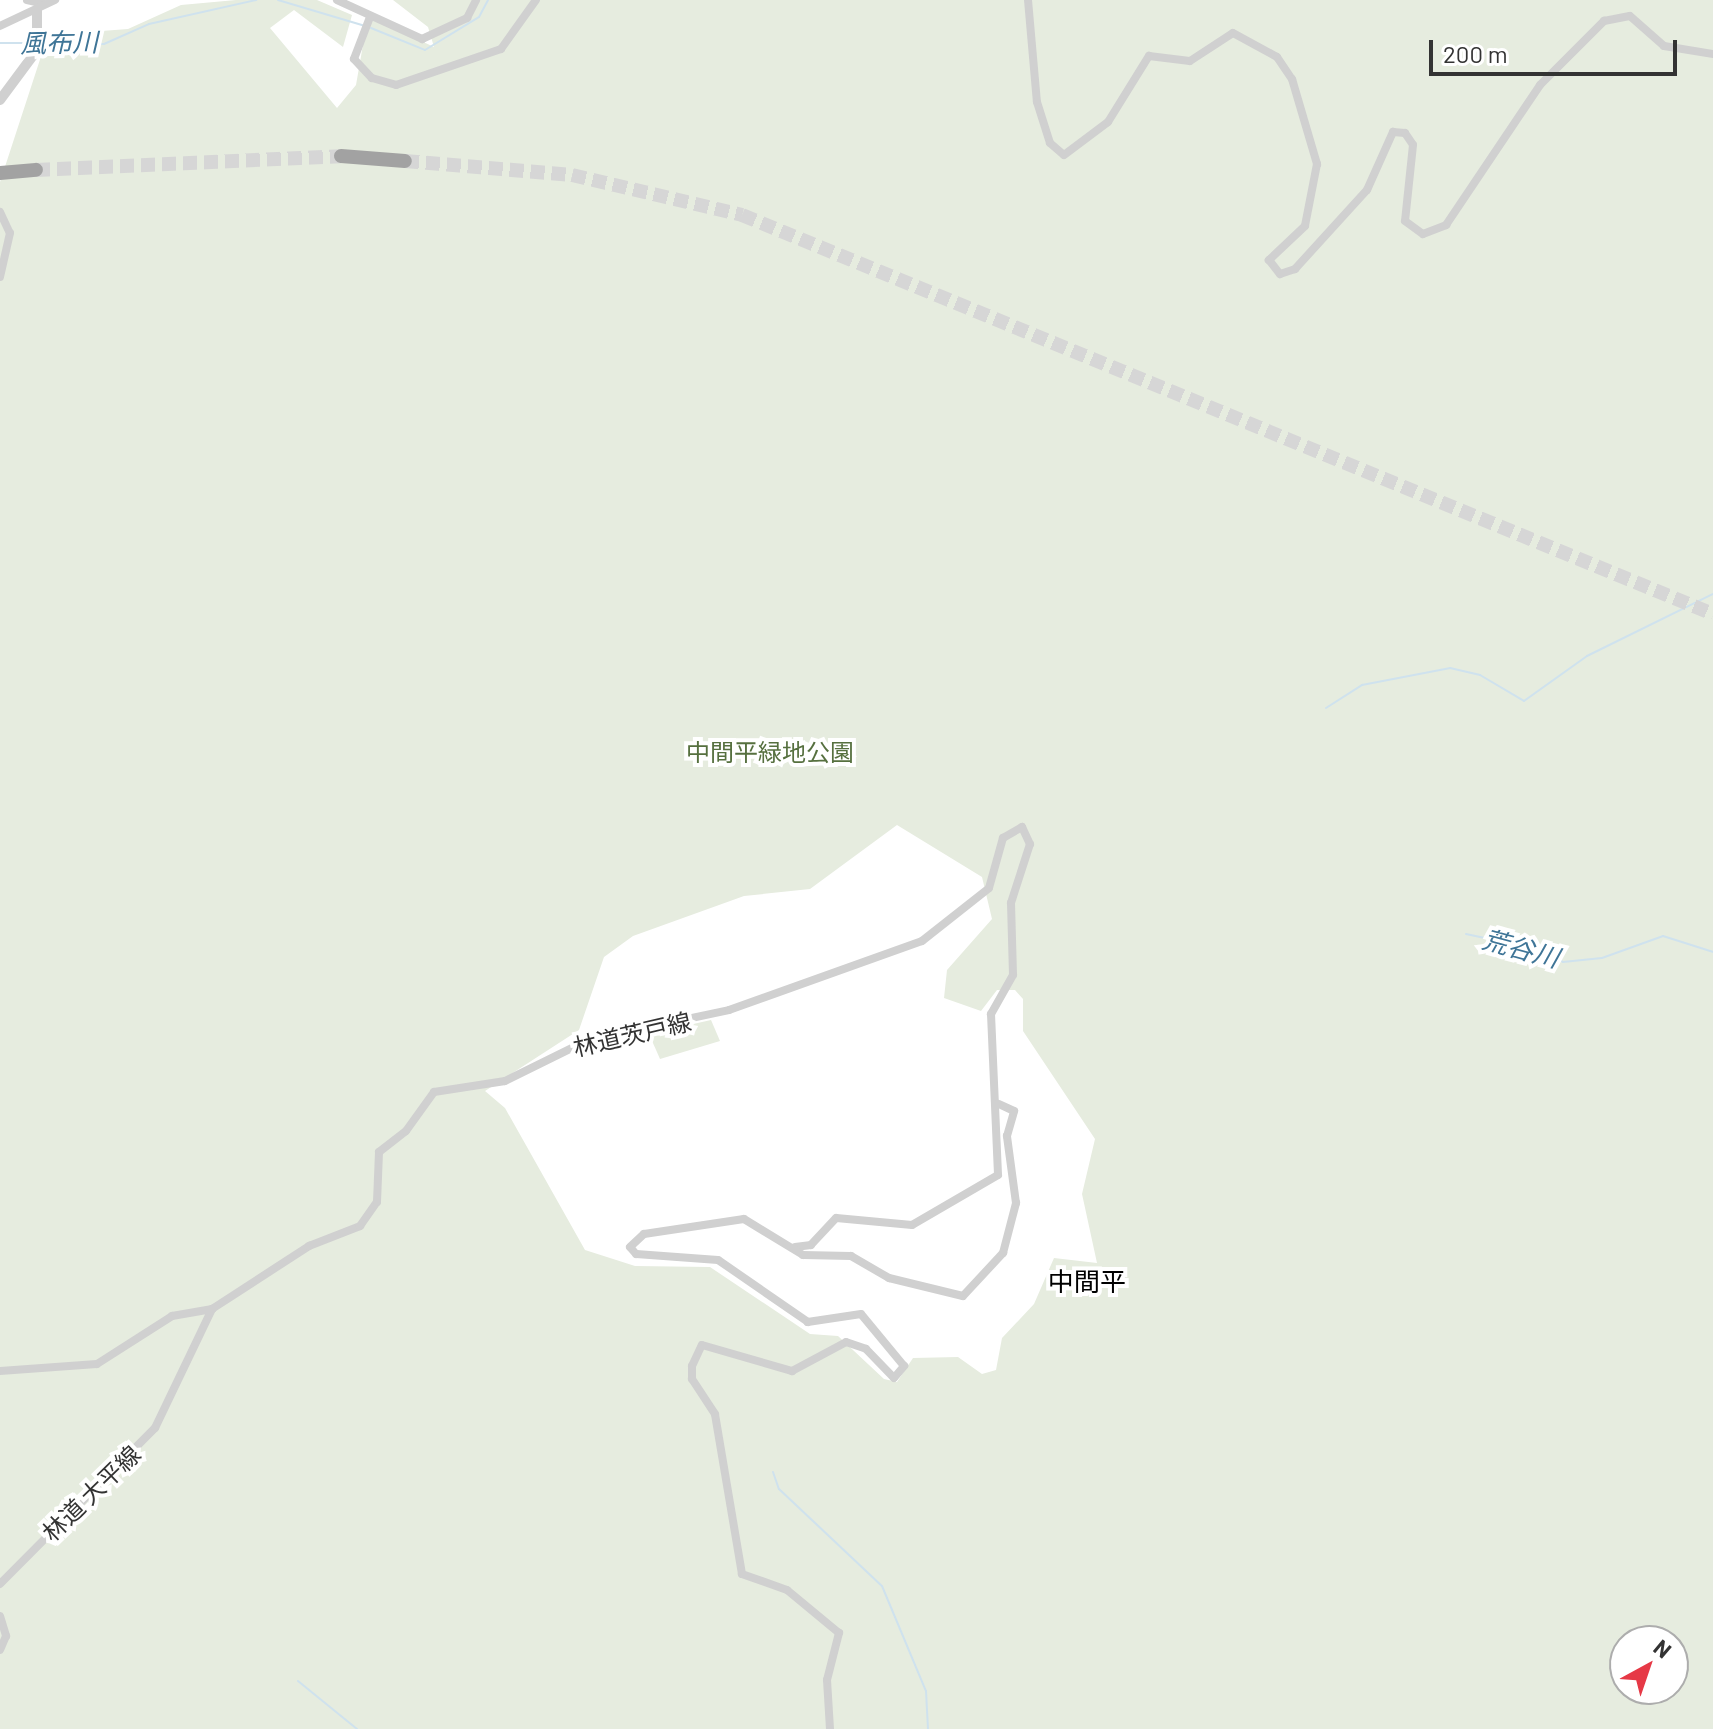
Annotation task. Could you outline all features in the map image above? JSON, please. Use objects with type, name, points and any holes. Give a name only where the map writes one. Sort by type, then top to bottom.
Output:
[{"type":"highway","points":[[341,156],[400,160]]},
{"type":"highway","points":[[0,173],[36,170]]},
{"type":"street","points":[[27,0],[40,7]]},
{"type":"street","points":[[0,26],[55,0]]},
{"type":"street","points":[[337,0],[370,17],[433,37],[467,18],[476,0]]},
{"type":"street","points":[[370,17],[354,59],[372,78],[396,85],[501,49],[536,0]]},
{"type":"street","points":[[1028,0],[1037,102],[1050,143],[1064,155],[1108,122],[1149,56],[1190,61],[1233,33],[1277,57],[1292,79],[1317,164],[1305,226],[1269,260],[1280,274],[1295,269],[1367,190],[1393,132],[1405,133],[1413,145],[1405,221],[1423,234],[1446,225],[1540,85],[1604,21],[1630,16],[1664,46],[1713,54]]},
{"type":"street","points":[[0,100],[39,43],[40,7]]},
{"type":"street","points":[[0,212],[10,233],[0,277]]},
{"type":"street","name":"林道茨戸線","points":[[212,1309],[320,1240],[360,1226],[377,1202],[379,1152],[406,1131],[434,1092],[505,1081],[588,1040],[786,992],[922,941],[989,888],[1003,838],[1022,827],[1030,844],[1011,903],[1013,975],[991,1014],[999,1104]]},
{"type":"street","points":[[795,1247],[811,1245],[836,1218],[912,1225],[993,1181],[1002,1164],[999,1104],[1014,1111],[1007,1136],[1016,1203],[1003,1253],[970,1292],[938,1294],[851,1256],[803,1255],[795,1247],[739,1218],[644,1234],[630,1247],[636,1254],[718,1260],[808,1322],[861,1314],[904,1366],[894,1378],[866,1349],[846,1342],[792,1371],[702,1345],[692,1366],[692,1379],[715,1414],[742,1574],[787,1590],[839,1633],[827,1680],[830,1729]]},
{"type":"street","points":[[0,1371],[97,1364],[172,1316],[212,1309]]},
{"type":"street","name":"林道 大平線","points":[[0,1584],[155,1428],[212,1309]]},
{"type":"street","points":[[0,1616],[6,1636],[0,1650]]},
{"type":"green space","name":"中間平緑地公園","points":[[236,0],[317,0],[352,15],[343,47],[294,10],[270,28],[337,108],[356,85],[368,16],[434,47],[428,27],[393,0],[1713,0],[1713,1729],[0,1729],[0,182],[48,35],[128,29],[181,5]],"holes":[[[897,825],[982,877],[992,919],[947,970],[944,998],[981,1011],[997,990],[1015,990],[1023,999],[1023,1031],[1095,1139],[1082,1194],[1097,1263],[1054,1258],[1034,1304],[1002,1338],[996,1370],[982,1374],[958,1357],[913,1358],[897,1382],[884,1379],[838,1336],[810,1334],[710,1267],[635,1266],[585,1250],[505,1108],[485,1091],[579,1030],[604,957],[633,936],[744,896],[810,889]]]},
{"type":"green space","points":[[711,1020],[720,1041],[660,1059],[649,1034]]},
{"type":"waterway","name":"風布川","points":[[41,42],[104,44],[149,24],[256,0]]},
{"type":"waterway","name":"風布川","points":[[278,0],[365,26]]},
{"type":"waterway","name":"風布川","points":[[371,28],[425,50],[479,17],[488,0]]},
{"type":"waterway","name":"風布川","points":[[0,43],[35,43]]},
{"type":"waterway","points":[[1326,708],[1362,685],[1450,668],[1480,675],[1524,701],[1587,656],[1713,594]]},
{"type":"waterway","name":"荒谷川","points":[[1466,934],[1546,951],[1563,962],[1602,958],[1663,936],[1713,952]]},
{"type":"waterway","points":[[773,1472],[779,1489],[882,1586],[926,1691],[928,1729]]},
{"type":"waterway","points":[[298,1681],[357,1729]]},
{"type":"tunnel","points":[[36,170],[341,156]]},
{"type":"tunnel","points":[[405,161],[572,175],[742,215],[1713,614]]},
{"type":"district","name":"中間平","points":[[1087,1281]]}]
